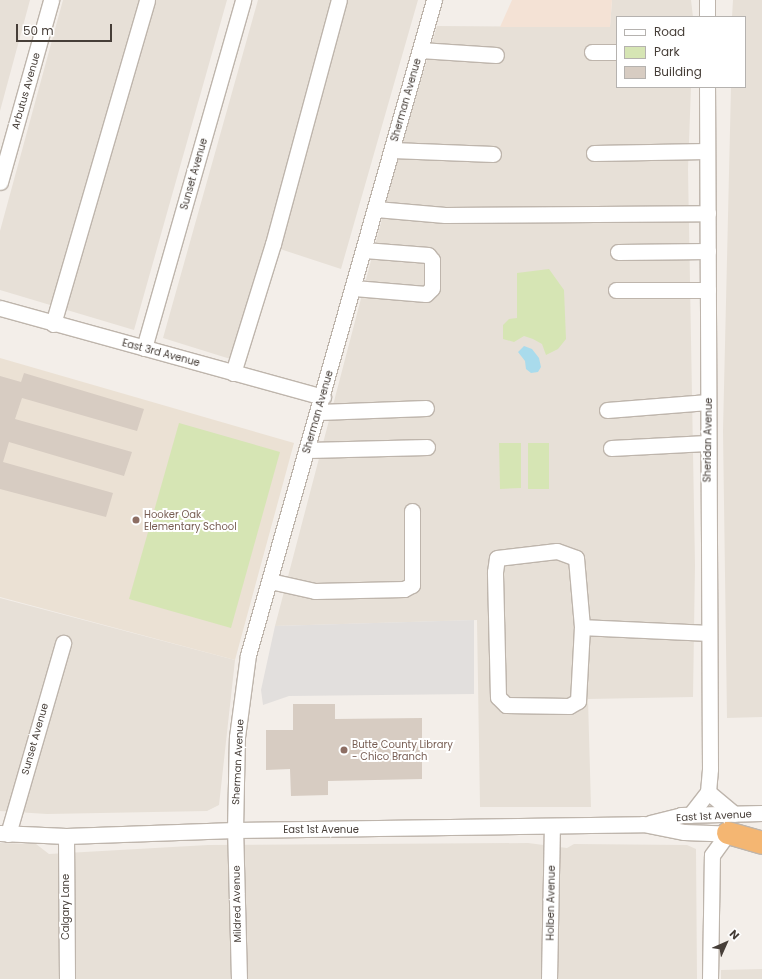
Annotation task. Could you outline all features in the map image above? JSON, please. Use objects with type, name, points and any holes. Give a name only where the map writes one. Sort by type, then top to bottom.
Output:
[{"type":"highway","points":[[731,824],[762,843]]},
{"type":"street","name":"Arbutus Avenue","points":[[0,182],[51,0]]},
{"type":"street","points":[[53,324],[147,0]]},
{"type":"street","name":"Sunset Avenue","points":[[144,348],[243,0]]},
{"type":"street","points":[[233,373],[273,244],[339,0]]},
{"type":"street","name":"Sherman Avenue","points":[[235,830],[237,737],[248,655],[319,412],[434,0]]},
{"type":"street","points":[[706,0],[706,16]]},
{"type":"street","points":[[420,50],[496,55]]},
{"type":"street","points":[[592,52],[616,52]]},
{"type":"street","name":"Sheridan Avenue","points":[[707,88],[708,792]]},
{"type":"street","points":[[392,150],[493,154]]},
{"type":"street","points":[[594,153],[707,151]]},
{"type":"street","points":[[376,209],[452,215],[708,213]]},
{"type":"street","points":[[354,288],[426,294],[432,288],[432,260],[428,255],[364,250]]},
{"type":"street","points":[[618,252],[708,251]]},
{"type":"street","points":[[616,290],[708,290]]},
{"type":"street","name":"East 3rd Avenue","points":[[0,308],[53,324],[323,397]]},
{"type":"street","points":[[607,410],[708,402]]},
{"type":"street","points":[[319,412],[426,408]]},
{"type":"street","points":[[611,448],[707,443]]},
{"type":"street","points":[[308,450],[427,447]]},
{"type":"street","points":[[270,581],[315,591],[404,589],[412,585],[412,511]]},
{"type":"street","points":[[557,551],[576,558],[582,627],[578,701],[569,706],[506,705],[498,696],[495,572],[497,558],[557,551]]},
{"type":"street","points":[[582,627],[708,633]]},
{"type":"street","name":"Sunset Avenue","points":[[4,834],[63,643]]},
{"type":"street","points":[[690,815],[708,792],[731,824],[712,856],[710,979]]},
{"type":"street","name":"East 1st Avenue","points":[[643,824],[695,832],[731,824],[762,813]]},
{"type":"street","name":"East 1st Avenue","points":[[4,834],[66,836],[235,830],[643,824],[690,815],[731,824],[762,834]]},
{"type":"street","name":"Holben Avenue","points":[[549,979],[552,826]]},
{"type":"street","name":"Mildred Avenue","points":[[235,830],[239,979]]},
{"type":"street","points":[[695,832],[712,856]]},
{"type":"street","name":"Calgary Lane","points":[[66,836],[67,979]]},
{"type":"shaded area","points":[[0,0],[30,0],[0,111]]},
{"type":"shaded area","points":[[63,0],[227,0],[134,330],[0,290],[0,231]]},
{"type":"shaded area","points":[[258,0],[418,0],[341,269],[274,247],[240,362],[163,338]]},
{"type":"shaded area","points":[[512,0],[612,0],[610,27],[500,27]]},
{"type":"shaded area","points":[[612,0],[691,0],[693,16],[616,16],[616,88],[691,88],[688,169],[695,565],[693,697],[588,699],[591,807],[480,807],[477,620],[275,626],[395,169],[437,26],[610,27]]},
{"type":"shaded area","points":[[733,0],[762,0],[762,717],[727,718],[723,431],[731,88],[746,88],[746,16],[732,16]]},
{"type":"shaded area","name":"Hooker Oak Elementary School","points":[[0,358],[294,443],[235,660],[0,597]]},
{"type":"shaded area","points":[[0,598],[235,660],[219,805],[207,811],[47,814],[0,811]]},
{"type":"shaded area","points":[[474,620],[474,694],[289,696],[263,705],[261,690],[275,626]]},
{"type":"shaded area","points":[[0,843],[36,844],[49,854],[208,845],[528,843],[567,848],[574,844],[687,845],[696,849],[697,979],[0,979]]},
{"type":"shaded area","points":[[762,969],[762,979],[721,979],[721,970]]},
{"type":"green space","points":[[549,269],[564,290],[566,339],[558,349],[546,355],[542,344],[533,339],[524,336],[514,342],[503,339],[503,325],[509,319],[517,318],[517,273]]},
{"type":"green space","points":[[179,423],[280,452],[231,628],[129,599]]},
{"type":"green space","points":[[499,443],[521,443],[521,488],[500,489]]},
{"type":"green space","points":[[528,443],[549,443],[549,489],[528,489]]},
{"type":"water","points":[[524,346],[532,349],[539,358],[541,367],[538,372],[531,373],[526,369],[525,361],[518,352]]},
{"type":"building","points":[[24,373],[144,409],[137,431],[22,398],[15,419],[132,452],[124,476],[9,442],[3,462],[113,493],[106,517],[0,489],[0,376],[21,382]]},
{"type":"building","name":"Butte County Library - Chico Branch","points":[[293,704],[335,704],[335,719],[422,718],[422,779],[328,781],[328,795],[291,796],[290,769],[266,770],[266,730],[293,730]]},
{"type":"place","name":"Hooker Oak Elementary School","points":[[136,520]]},
{"type":"place","name":"Butte County Library - Chico Branch","points":[[344,750]]}]
